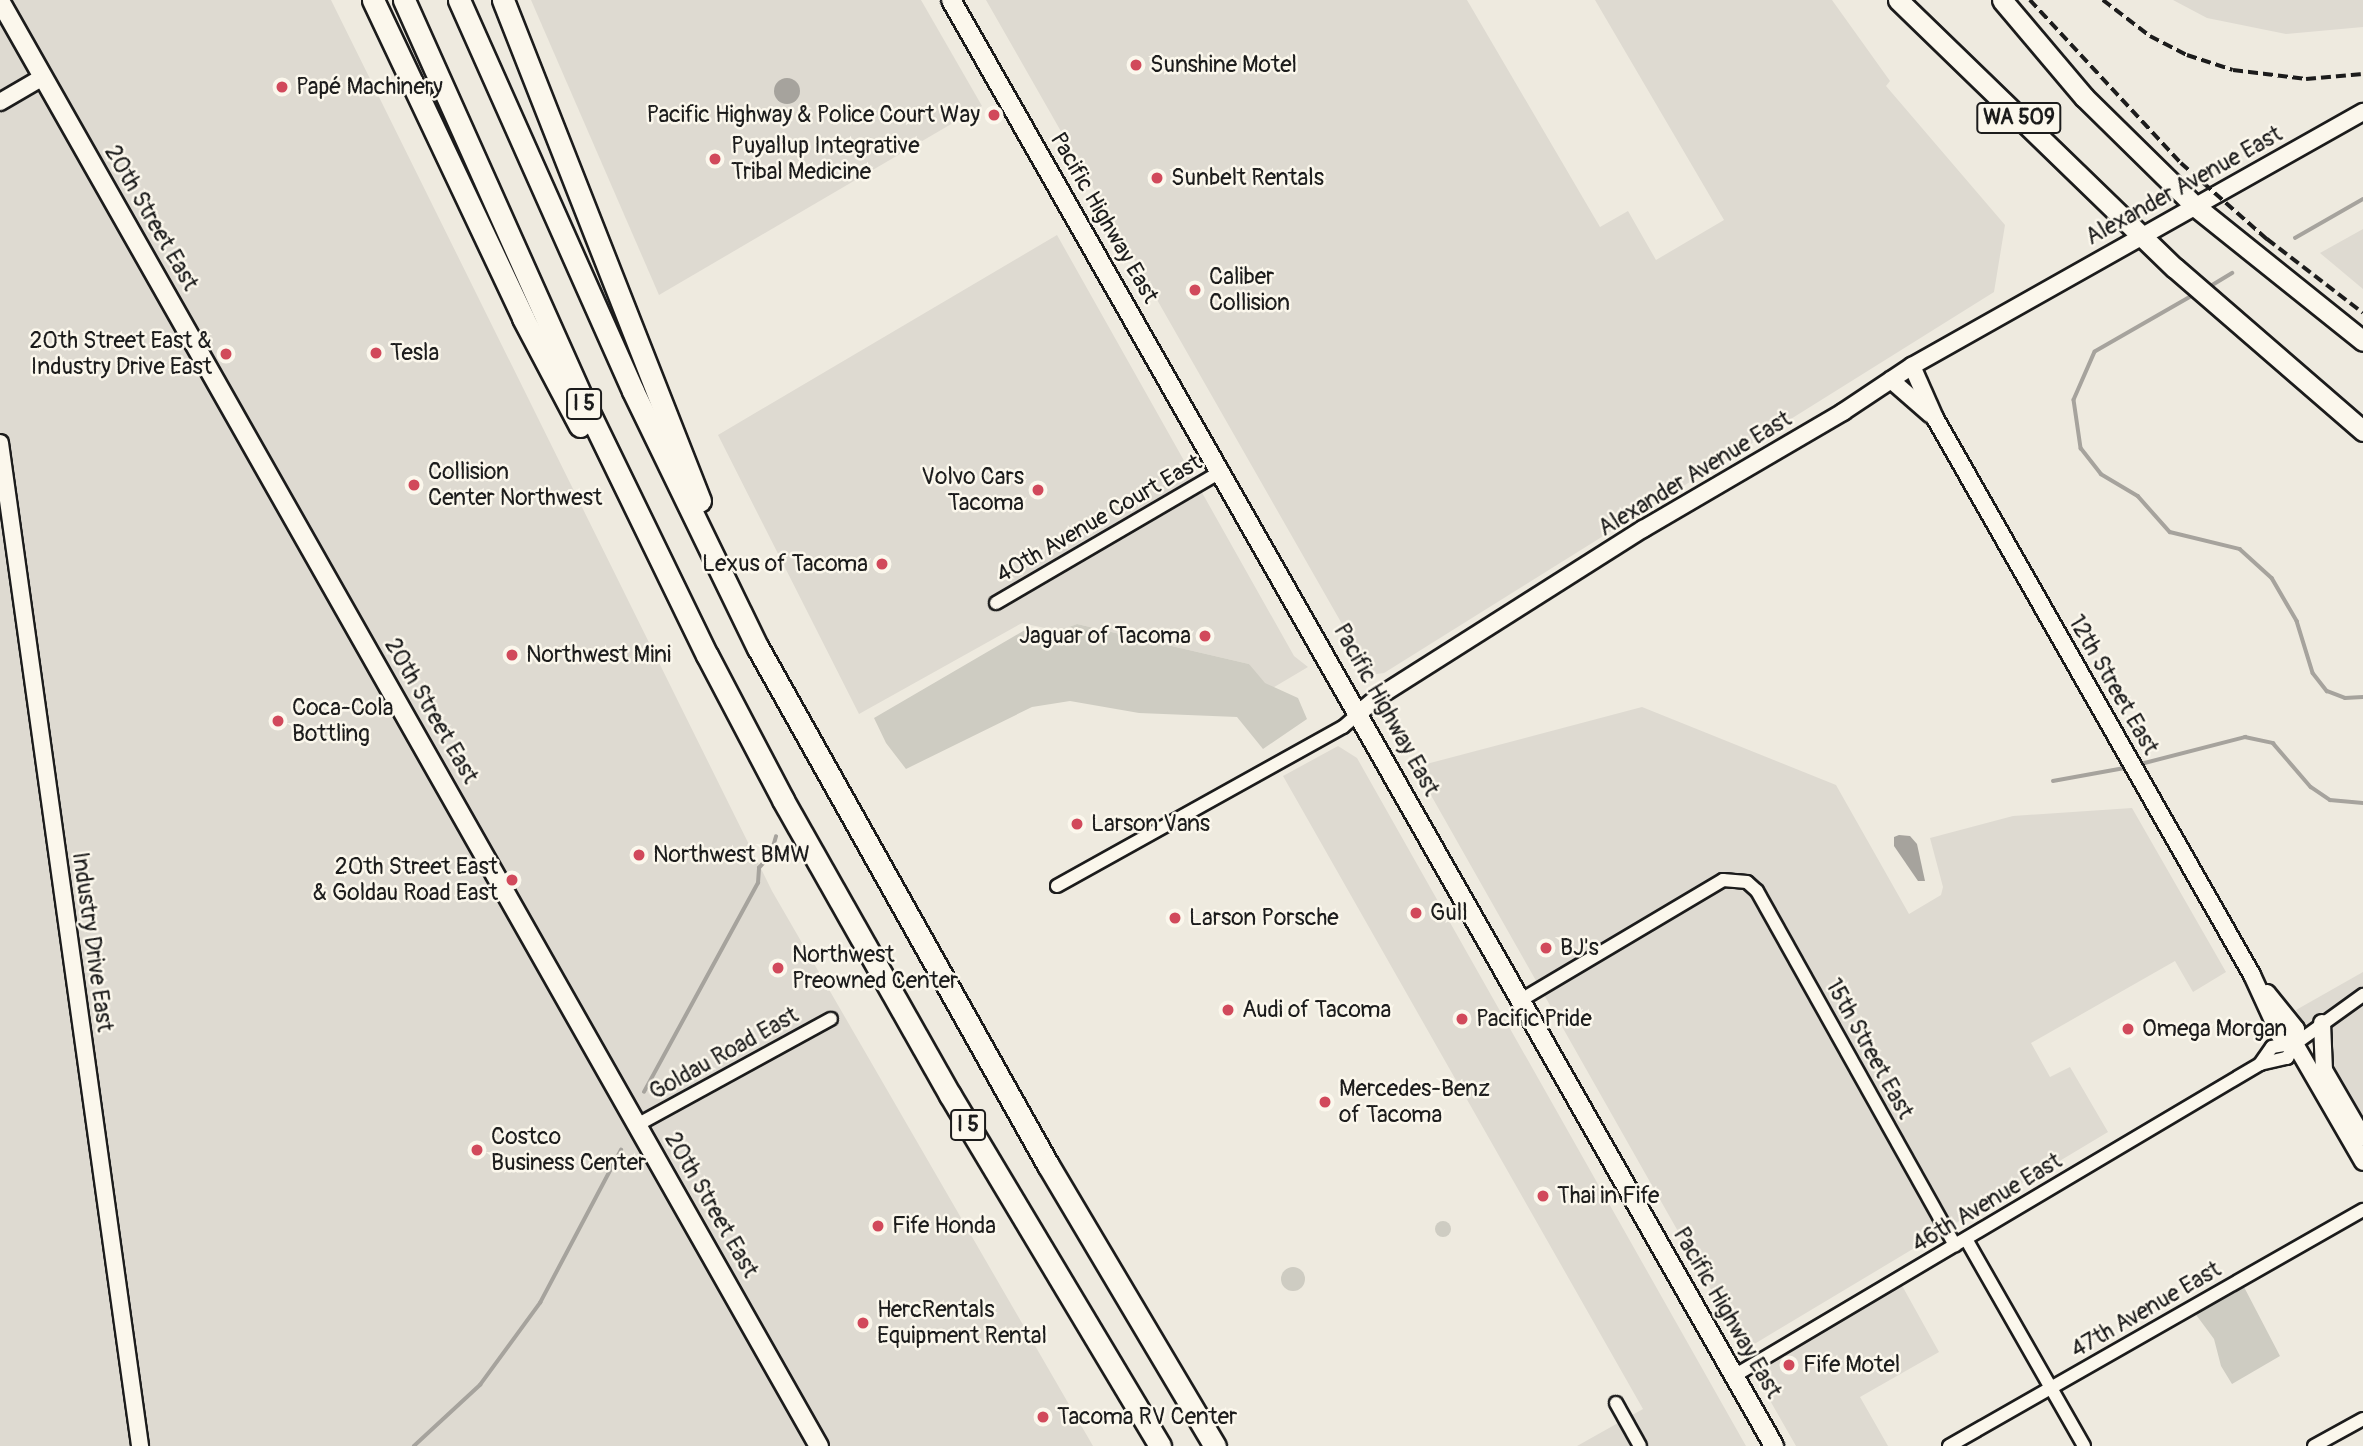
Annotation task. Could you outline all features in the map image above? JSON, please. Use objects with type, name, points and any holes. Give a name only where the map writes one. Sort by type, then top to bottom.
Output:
[{"type":"highway","points":[[373,0],[523,318],[588,442],[630,502]]},
{"type":"highway","name":"I 5","points":[[404,0],[630,502],[795,821],[950,1095],[1160,1446]]},
{"type":"highway","name":"I 5","points":[[459,0],[633,391],[774,677],[1153,1346],[1215,1446]]},
{"type":"highway","points":[[503,0],[653,387],[774,677]]},
{"type":"highway","name":"WA 509","points":[[1898,0],[2175,268],[2363,431]]},
{"type":"highway","name":"WA 509","points":[[2002,0],[2084,97],[2196,207],[2363,341]]},
{"type":"highway","points":[[1153,1346],[1231,1446]]},
{"type":"main road","name":"Pacific Highway East","points":[[951,0],[1222,471],[1774,1446]]},
{"type":"main road","name":"20th Street East","points":[[0,1],[819,1446]]},
{"type":"street","points":[[0,102],[43,77]]},
{"type":"street","name":"Alexander Avenue East","points":[[1057,886],[1331,734],[1378,697],[1643,529],[1912,366],[2363,112]]},
{"type":"street","name":"12th Street East","points":[[1912,366],[1935,418],[2252,975],[2280,1036],[2295,1044],[2363,1162]]},
{"type":"street","name":"12th Street East","points":[[1891,380],[1935,418]]},
{"type":"street","name":"Industry Drive East","points":[[0,443],[140,1446]]},
{"type":"street","name":"40th Avenue Court East","points":[[996,603],[1222,471]]},
{"type":"street","name":"15th Street East","points":[[1521,1000],[1723,880],[1740,880],[1757,891],[1961,1242],[2084,1446]]},
{"type":"street","name":"46th Avenue East","points":[[1734,1376],[2260,1064],[2287,1058],[2295,1044],[2363,995]]},
{"type":"street","name":"Goldau Road East","points":[[637,1125],[831,1019]]},
{"type":"street","points":[[2322,1023],[2324,1070],[2363,1137]]},
{"type":"street","name":"47th Avenue East","points":[[1949,1446],[2363,1210]]},
{"type":"street","points":[[1616,1403],[1640,1446]]},
{"type":"street","points":[[2314,1446],[2363,1419]]},
{"type":"shaded area","points":[[0,0],[331,0],[772,891],[1093,1446],[0,1446]]},
{"type":"shaded area","points":[[531,0],[921,0],[982,106],[659,295]]},
{"type":"shaded area","points":[[986,0],[1467,0],[1600,227],[1628,211],[1656,260],[1724,220],[1595,0],[1832,0],[1890,81],[1886,86],[2005,225],[1994,292],[1384,673],[1370,675],[1362,670],[1354,645]]},
{"type":"shaded area","points":[[2173,0],[2363,0],[2363,27],[2286,34],[2207,18]]},
{"type":"shaded area","points":[[787,78],[796,82],[800,91],[796,100],[787,104],[778,100],[774,91],[778,82]]},
{"type":"shaded area","points":[[2363,229],[2363,289],[2320,253]]},
{"type":"shaded area","points":[[1057,235],[1294,656],[1308,667],[1266,692],[1249,664],[1077,624],[1058,631],[1022,623],[859,714],[718,435]]},
{"type":"shaded area","points":[[1077,624],[1249,664],[1265,683],[1298,698],[1307,719],[1263,749],[1237,717],[1139,713],[1070,701],[1032,707],[906,769],[886,743],[874,718],[1025,630],[1058,631]]},
{"type":"shaded area","points":[[1642,707],[1836,785],[1909,914],[1941,895],[1943,887],[1930,838],[2013,816],[2132,808],[2226,972],[2193,992],[2175,961],[2031,1043],[2050,1077],[2070,1067],[2108,1132],[1751,1346],[1739,1339],[1415,767]]},
{"type":"shaded area","points":[[1338,746],[1357,758],[1746,1446],[1577,1446],[1643,1409],[1283,776]]},
{"type":"shaded area","points":[[1910,836],[1917,844],[1925,881],[1918,881],[1894,846],[1894,837]]},
{"type":"shaded area","points":[[2363,972],[2363,1129],[2296,1010]]},
{"type":"shaded area","points":[[1443,1221],[1449,1223],[1449,1235],[1443,1237],[1437,1235],[1435,1229],[1437,1223]]},
{"type":"shaded area","points":[[1293,1267],[1302,1270],[1305,1279],[1302,1288],[1293,1291],[1284,1288],[1281,1279],[1284,1270]]},
{"type":"shaded area","points":[[1900,1282],[1939,1352],[1860,1397],[1888,1446],[1796,1446],[1760,1383],[1763,1365]]},
{"type":"shaded area","points":[[2244,1287],[2280,1356],[2232,1384],[2221,1366],[2214,1339],[2194,1312]]},
{"type":"waterway","points":[[2295,238],[2363,199]]},
{"type":"waterway","points":[[2209,287],[2232,273]]},
{"type":"waterway","points":[[2196,294],[2095,352],[2074,400],[2081,448],[2101,474],[2138,496],[2170,532],[2240,549],[2272,578],[2297,621],[2313,673],[2327,691],[2345,698],[2363,697]]},
{"type":"waterway","points":[[2137,765],[2245,737],[2273,743],[2311,787],[2330,800],[2363,803]]},
{"type":"waterway","points":[[2053,781],[2130,767]]},
{"type":"waterway","points":[[644,1092],[758,883],[759,868],[771,854],[776,837]]},
{"type":"waterway","points":[[414,1446],[480,1385],[540,1303],[621,1150]]},
{"type":"railway","points":[[2030,0],[2181,163],[2267,239],[2363,313]]},
{"type":"railway","points":[[2103,0],[2150,36],[2187,55],[2233,70],[2306,79],[2363,74]]},
{"type":"place","name":"Sunshine Motel","points":[[1136,65]]},
{"type":"place","name":"Papé Machinery","points":[[282,87]]},
{"type":"place","name":"Pacific Highway & Police Court Way","points":[[994,115]]},
{"type":"place","name":"Puyallup Integrative Tribal Medicine","points":[[715,159]]},
{"type":"place","name":"Sunbelt Rentals","points":[[1157,178]]},
{"type":"place","name":"Caliber Collision","points":[[1195,290]]},
{"type":"place","name":"Tesla","points":[[376,353]]},
{"type":"place","name":"20th Street East & Industry Drive East","points":[[226,354]]},
{"type":"place","name":"Collision Center Northwest","points":[[414,485]]},
{"type":"place","name":"Volvo Cars Tacoma","points":[[1038,490]]},
{"type":"place","name":"Lexus of Tacoma","points":[[882,564]]},
{"type":"place","name":"Jaguar of Tacoma","points":[[1205,636]]},
{"type":"place","name":"Northwest Mini","points":[[512,655]]},
{"type":"place","name":"Coca-Cola Bottling","points":[[278,721]]},
{"type":"place","name":"Larson Vans","points":[[1077,824]]},
{"type":"place","name":"Northwest BMW","points":[[639,855]]},
{"type":"place","name":"20th Street East & Goldau Road East","points":[[512,880]]},
{"type":"place","name":"Gull","points":[[1416,913]]},
{"type":"place","name":"Larson Porsche","points":[[1175,918]]},
{"type":"place","name":"BJ's","points":[[1546,948]]},
{"type":"place","name":"Northwest Preowned Center","points":[[778,968]]},
{"type":"place","name":"Audi of Tacoma","points":[[1228,1010]]},
{"type":"place","name":"Pacific Pride","points":[[1462,1019]]},
{"type":"place","name":"Omega Morgan","points":[[2128,1029]]},
{"type":"place","name":"Mercedes-Benz of Tacoma","points":[[1325,1102]]},
{"type":"place","name":"Costco Business Center","points":[[477,1150]]},
{"type":"place","name":"Thai in Fife","points":[[1543,1196]]},
{"type":"place","name":"Fife Honda","points":[[878,1226]]},
{"type":"place","name":"HercRentals Equipment Rental","points":[[863,1323]]},
{"type":"place","name":"Fife Motel","points":[[1789,1365]]},
{"type":"place","name":"Tacoma RV Center","points":[[1043,1417]]}]
